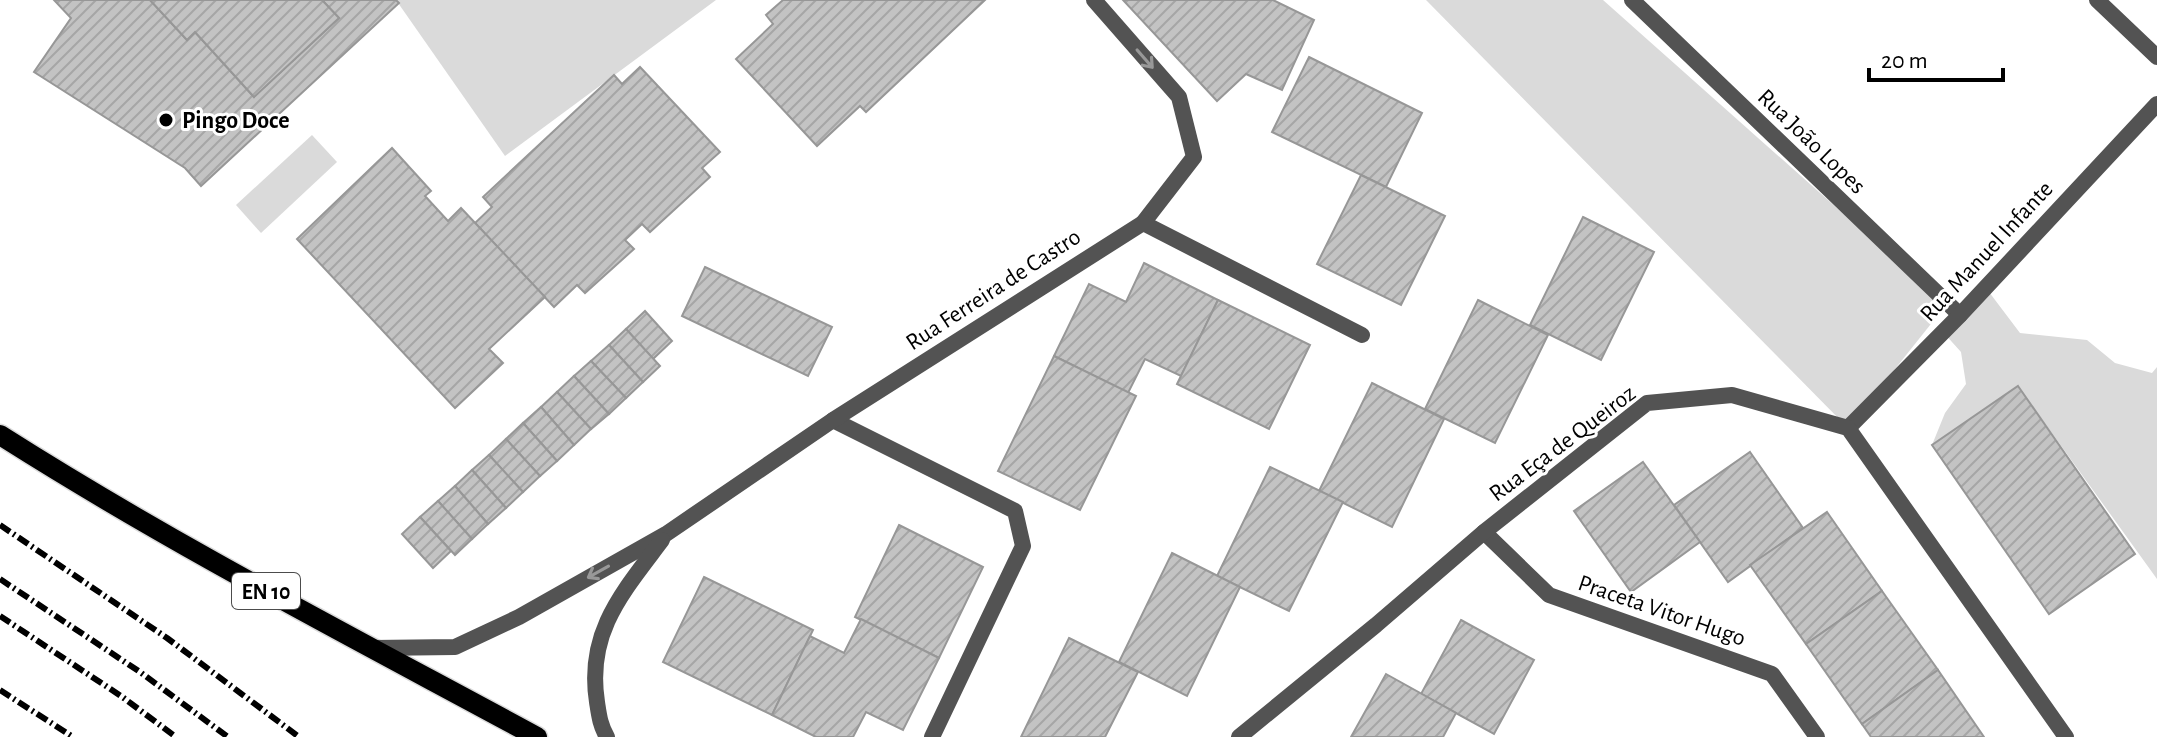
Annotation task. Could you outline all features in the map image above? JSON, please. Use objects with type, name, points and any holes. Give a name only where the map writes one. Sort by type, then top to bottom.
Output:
[{"type":"main road","name":"EN 10","points":[[0,435],[97,497],[537,737]]},
{"type":"street","name":"Rua Ferreira de Castro","points":[[373,648],[455,647],[519,617],[666,534],[833,420],[1143,223],[1194,157],[1179,97],[1094,0]]},
{"type":"street","name":"Rua João Lopes","points":[[1632,0],[1960,315]]},
{"type":"street","points":[[2097,0],[2157,57]]},
{"type":"street","name":"Rua Manuel Infante","points":[[1848,428],[1960,315],[2157,104]]},
{"type":"street","points":[[1143,223],[1362,335]]},
{"type":"street","name":"Rua Eça de Queiroz","points":[[1239,737],[1484,532],[1647,403],[1732,395],[1848,428]]},
{"type":"street","points":[[833,420],[1015,511],[1023,546],[932,737]]},
{"type":"street","points":[[1848,428],[2066,737]]},
{"type":"street","name":"Praceta Vitor Hugo","points":[[1484,532],[1549,595],[1772,674],[1817,737]]},
{"type":"street","name":"Rua Ferreira de Castro","points":[[607,737],[600,726],[593,680],[597,643],[614,603],[666,534]]},
{"type":"shaded area","points":[[396,0],[716,0],[505,156]]},
{"type":"shaded area","points":[[1426,0],[1603,0],[1946,305],[1848,428]]},
{"type":"shaded area","points":[[312,135],[337,162],[261,233],[236,205]]},
{"type":"shaded area","points":[[1986,288],[2020,333],[2087,340],[2115,363],[2152,373],[2157,367],[2157,579],[2018,386],[1932,445],[1945,413],[1966,384],[1961,352],[1943,332]]},
{"type":"building","points":[[54,0],[150,0],[187,40],[195,32],[254,97],[339,18],[322,0],[396,0],[399,3],[201,186],[185,168],[34,72],[71,18]]},
{"type":"building","points":[[150,0],[322,0],[339,18],[254,97],[195,32],[187,40]]},
{"type":"building","points":[[783,0],[985,0],[866,112],[860,106],[817,146],[736,59],[773,24],[766,15]]},
{"type":"building","points":[[1123,0],[1273,0],[1314,20],[1282,90],[1246,74],[1217,101]]},
{"type":"building","points":[[1309,57],[1422,113],[1386,187],[1272,132]]},
{"type":"building","points":[[640,67],[720,152],[702,168],[710,177],[650,232],[642,224],[625,240],[634,249],[585,293],[577,285],[554,307],[475,223],[492,207],[483,197],[614,75],[622,84]]},
{"type":"building","points":[[392,148],[431,191],[425,196],[448,221],[461,208],[545,297],[489,349],[503,363],[455,408],[297,239]]},
{"type":"building","points":[[1361,175],[1445,216],[1401,305],[1317,264]]},
{"type":"building","points":[[1583,217],[1654,252],[1601,360],[1530,325]]},
{"type":"building","points":[[1144,263],[1218,300],[1181,376],[1145,359],[1128,393],[1054,356],[1089,284],[1126,302]]},
{"type":"building","points":[[705,267],[832,327],[808,376],[682,316]]},
{"type":"building","points":[[1218,300],[1310,345],[1269,429],[1177,384]]},
{"type":"building","points":[[1478,300],[1548,335],[1495,443],[1425,409]]},
{"type":"building","points":[[645,311],[672,341],[653,359],[626,329]]},
{"type":"building","points":[[626,329],[660,366],[643,382],[609,345]]},
{"type":"building","points":[[609,345],[643,382],[626,398],[591,361]]},
{"type":"building","points":[[1054,356],[1136,396],[1080,510],[998,471]]},
{"type":"building","points":[[591,361],[626,398],[609,414],[574,376]]},
{"type":"building","points":[[574,376],[609,414],[591,429],[557,392]]},
{"type":"building","points":[[1372,383],[1444,419],[1392,527],[1319,491]]},
{"type":"building","points":[[2018,386],[2135,554],[2049,614],[1932,445]]},
{"type":"building","points":[[557,392],[591,429],[574,445],[541,407]]},
{"type":"building","points":[[541,407],[574,445],[557,461],[523,423]]},
{"type":"building","points":[[523,423],[557,461],[540,476],[506,439]]},
{"type":"building","points":[[506,439],[540,476],[523,492],[489,455]]},
{"type":"building","points":[[1750,452],[1803,528],[1728,582],[1674,505]]},
{"type":"building","points":[[489,455],[523,492],[506,508],[472,470]]},
{"type":"building","points":[[1643,462],[1700,542],[1631,592],[1574,511]]},
{"type":"building","points":[[1270,467],[1343,502],[1289,611],[1217,576]]},
{"type":"building","points":[[472,470],[506,508],[488,524],[455,486]]},
{"type":"building","points":[[455,486],[488,524],[472,539],[438,501]]},
{"type":"building","points":[[438,501],[472,539],[455,555],[420,517]]},
{"type":"building","points":[[1827,512],[1882,591],[1806,644],[1750,565]]},
{"type":"building","points":[[420,517],[451,551],[433,568],[402,534]]},
{"type":"building","points":[[899,525],[983,567],[939,658],[855,617]]},
{"type":"building","points":[[1172,553],[1240,587],[1187,696],[1119,662]]},
{"type":"building","points":[[704,577],[813,630],[772,715],[663,662]]},
{"type":"building","points":[[1882,591],[1938,670],[1862,724],[1806,644]]},
{"type":"building","points":[[861,619],[939,658],[903,730],[866,712],[853,737],[816,737],[772,715],[810,636],[844,653]]},
{"type":"building","points":[[1461,620],[1534,660],[1494,734],[1421,694]]},
{"type":"building","points":[[1069,638],[1138,672],[1105,737],[1021,737]]},
{"type":"building","points":[[1938,670],[1984,737],[1871,737],[1862,724]]},
{"type":"building","points":[[1386,674],[1456,713],[1443,737],[1351,737]]},
{"type":"railway","points":[[0,525],[167,638],[299,737]]},
{"type":"railway","points":[[0,579],[140,672],[228,737]]},
{"type":"railway","points":[[0,616],[121,696],[176,737]]},
{"type":"railway","points":[[0,690],[73,737]]},
{"type":"place","name":"Pingo Doce","points":[[166,120]]}]
